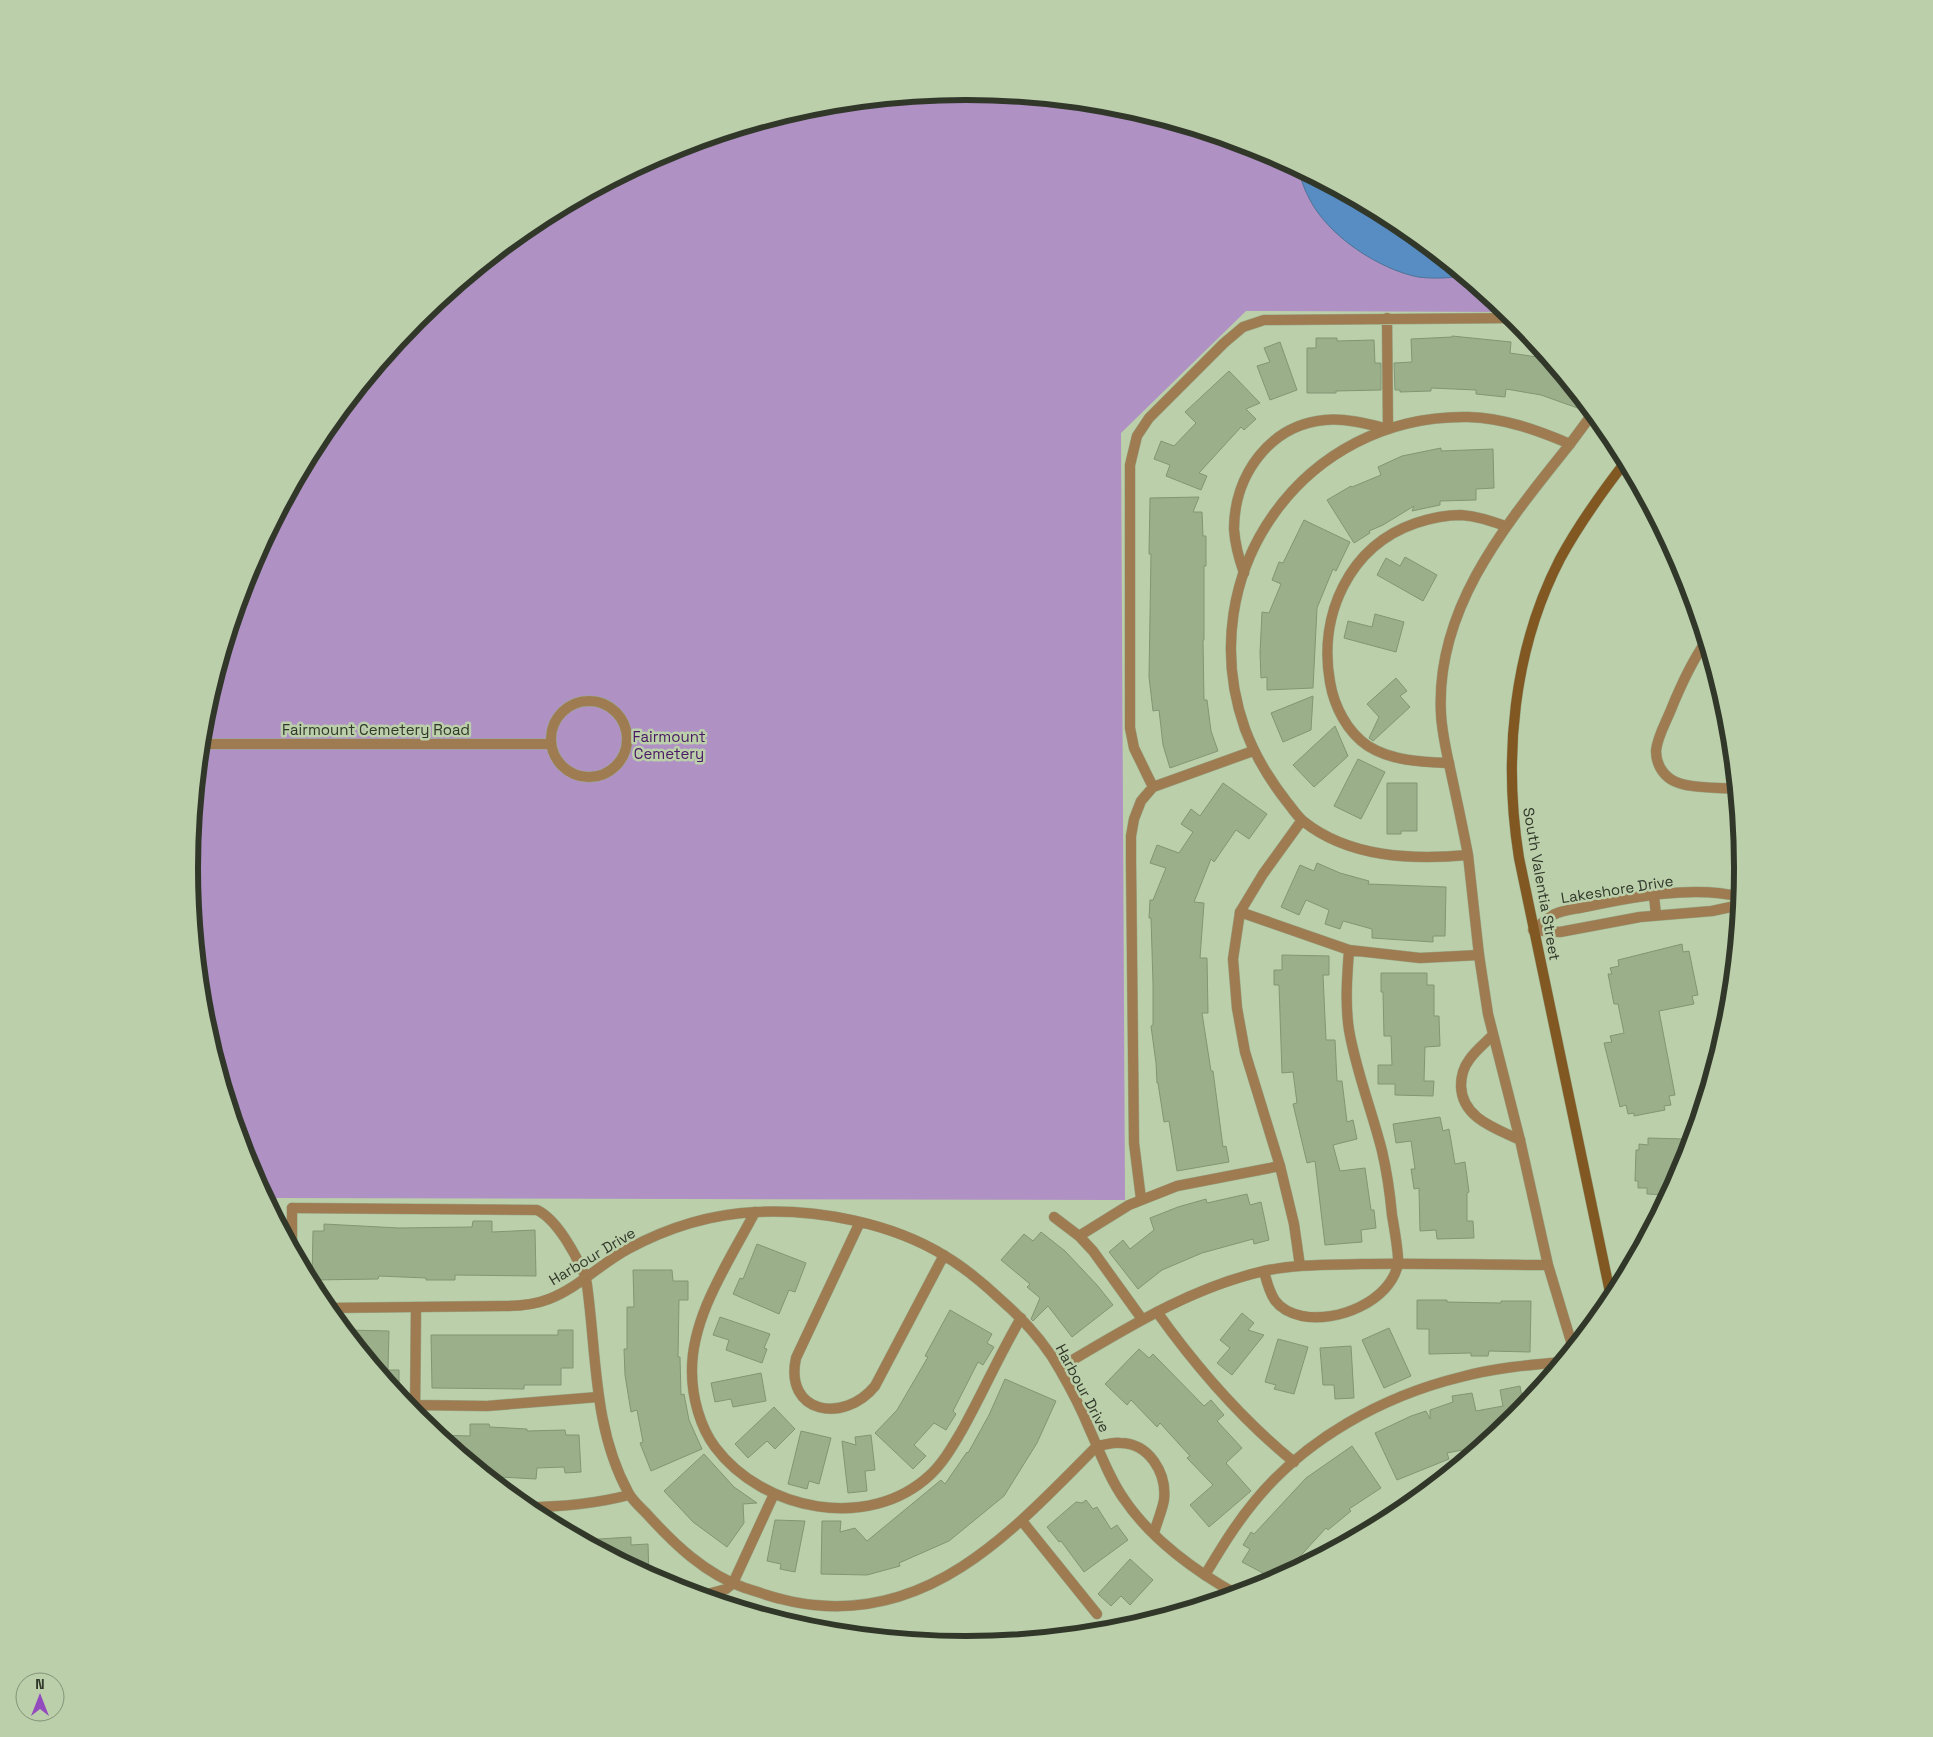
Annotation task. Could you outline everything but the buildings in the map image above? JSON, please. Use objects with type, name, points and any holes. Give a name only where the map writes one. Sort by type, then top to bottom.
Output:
[{"type":"street","points":[[1153,788],[1134,748],[1130,728],[1130,465],[1137,436],[1149,418],[1224,343],[1249,325],[1264,320],[1276,318],[1502,318]]},
{"type":"street","points":[[1387,318],[1388,429]]},
{"type":"street","points":[[1468,855],[1413,858],[1369,851],[1344,843],[1302,820],[1277,790],[1253,751],[1236,701],[1231,662],[1234,616],[1244,574],[1256,541],[1269,520],[1281,503],[1304,479],[1343,451],[1388,429],[1438,419],[1488,418],[1524,426],[1570,444]]},
{"type":"street","points":[[1571,1342],[1548,1265],[1520,1140],[1493,1035],[1479,954],[1468,855],[1441,713],[1441,687],[1447,647],[1462,605],[1481,566],[1505,526],[1589,419]]},
{"type":"street","points":[[1244,574],[1235,538],[1236,504],[1250,469],[1266,447],[1276,438],[1295,427],[1315,421],[1348,420],[1388,429]]},
{"type":"street","name":"South Valentia Street","points":[[1609,1289],[1533,930],[1516,840],[1512,796],[1511,744],[1521,677],[1535,620],[1555,570],[1588,512],[1621,467]]},
{"type":"street","points":[[1449,763],[1408,760],[1384,754],[1368,746],[1349,726],[1334,700],[1328,669],[1327,638],[1333,609],[1344,583],[1358,563],[1383,540],[1407,526],[1436,518],[1459,515],[1475,517],[1505,526]]},
{"type":"street","points":[[1702,647],[1689,667],[1666,720],[1656,751],[1658,764],[1663,773],[1673,781],[1682,784],[1730,788]]},
{"type":"street","points":[[586,700],[599,701],[610,707],[620,716],[626,727],[627,740],[625,752],[610,771],[599,776],[587,777],[574,774],[563,767],[555,757],[551,744],[551,732],[555,720],[563,710],[586,700]]},
{"type":"street","name":"Fairmount Cemetery Road","points":[[209,744],[551,744]]},
{"type":"street","points":[[1141,1199],[1134,1143],[1131,836],[1134,819],[1141,801],[1153,788],[1253,751]]},
{"type":"street","points":[[1300,1266],[1291,1212],[1280,1166],[1250,1068],[1238,1015],[1233,959],[1240,912],[1268,867],[1302,820]]},
{"type":"street","name":"Lakeshore Drive","points":[[1533,930],[1556,914],[1610,902],[1654,896],[1708,893],[1734,896]]},
{"type":"street","points":[[1654,896],[1656,915]]},
{"type":"street","name":"Lakeshore Drive","points":[[1533,930],[1560,932],[1613,921],[1733,907]]},
{"type":"street","points":[[1240,912],[1349,950],[1420,958],[1479,954]]},
{"type":"street","points":[[1264,1271],[1269,1293],[1278,1305],[1291,1313],[1308,1317],[1329,1317],[1349,1313],[1366,1303],[1389,1282],[1398,1264],[1386,1170],[1349,1029],[1347,996],[1349,950]]},
{"type":"street","points":[[1493,1035],[1469,1060],[1464,1070],[1461,1089],[1464,1100],[1476,1117],[1520,1140]]},
{"type":"street","points":[[1079,1236],[1141,1199],[1176,1186],[1280,1166]]},
{"type":"street","points":[[292,1236],[292,1208],[537,1210],[545,1214],[572,1251],[586,1278],[598,1397],[610,1451],[629,1495],[683,1550],[705,1567],[733,1583],[764,1594],[812,1605],[843,1607],[875,1603],[907,1595],[946,1577],[981,1554],[1022,1521],[1097,1446]]},
{"type":"street","points":[[755,1212],[709,1301],[695,1341],[692,1372],[700,1417],[705,1432],[715,1447],[741,1473],[774,1494],[812,1506],[849,1508],[884,1502],[902,1495],[917,1485],[931,1474],[943,1460],[957,1438],[1021,1318]]},
{"type":"street","name":"Harbour Drive","points":[[337,1308],[529,1305],[554,1297],[586,1278],[614,1257],[657,1235],[692,1223],[755,1212],[803,1214],[860,1222],[896,1234],[944,1255],[983,1283],[1021,1318],[1059,1368],[1123,1498],[1154,1533],[1205,1575],[1230,1590]]},
{"type":"street","points":[[1054,1217],[1079,1236],[1108,1271],[1142,1319]]},
{"type":"street","points":[[860,1222],[796,1358],[794,1377],[800,1394],[808,1402],[825,1409],[842,1408],[860,1401],[875,1386],[944,1255]]},
{"type":"street","points":[[1059,1368],[1142,1319],[1210,1288],[1264,1271],[1300,1266],[1398,1264],[1548,1265]]},
{"type":"street","points":[[415,1403],[416,1307]]},
{"type":"street","points":[[1158,1312],[1198,1367],[1239,1413],[1294,1462]]},
{"type":"street","points":[[1205,1575],[1230,1534],[1255,1501],[1294,1462],[1324,1439],[1353,1421],[1388,1402],[1422,1388],[1484,1372],[1554,1363]]},
{"type":"street","points":[[417,1405],[487,1406],[598,1397]]},
{"type":"street","name":"Harbour Drive","points":[[1097,1446],[1120,1442],[1133,1445],[1143,1450],[1155,1463],[1162,1477],[1164,1498],[1154,1533]]},
{"type":"street","points":[[711,1593],[720,1591],[733,1583],[774,1494]]},
{"type":"street","points":[[541,1507],[572,1506],[606,1501],[629,1495]]},
{"type":"street","points":[[1022,1521],[1097,1614]]},
{"type":"green space","name":"Fairmount Cemetery","points":[[966,100],[1017,102],[1067,107],[1116,115],[1165,126],[1214,141],[1261,158],[1306,179],[1351,203],[1393,230],[1434,259],[1496,312],[1246,311],[1121,433],[1125,1200],[272,1198],[256,1163],[224,1067],[213,1018],[205,969],[200,919],[198,868],[205,768],[213,719],[224,670],[256,574],[301,484],[328,442],[357,401],[423,325],[499,259],[540,230],[582,203],[672,158],[768,126],[866,107],[916,102]]},
{"type":"water","points":[[1301,177],[1351,203],[1393,230],[1456,277],[1418,277],[1403,273],[1371,258],[1355,248],[1328,225],[1317,212]]}]
